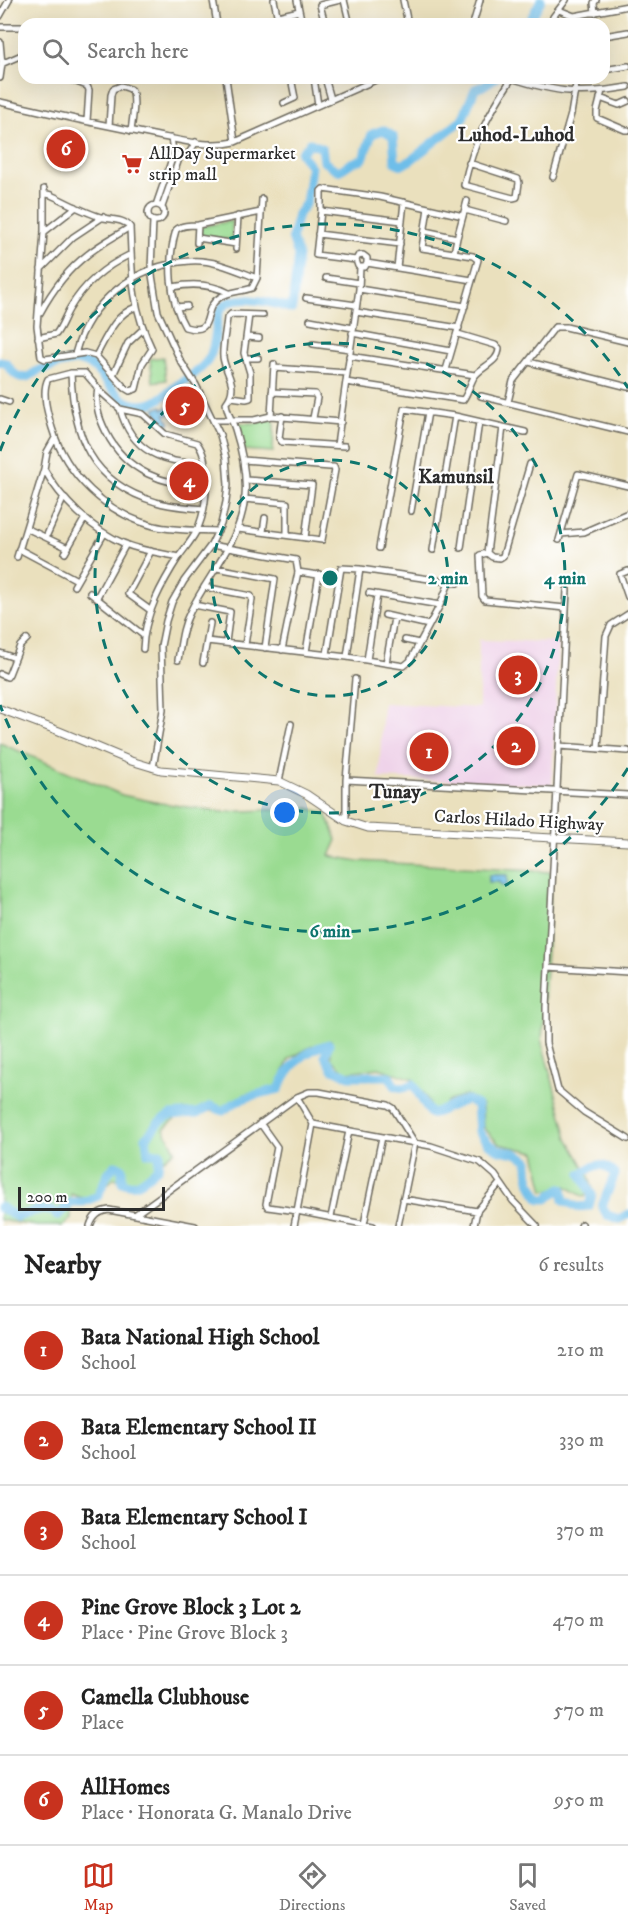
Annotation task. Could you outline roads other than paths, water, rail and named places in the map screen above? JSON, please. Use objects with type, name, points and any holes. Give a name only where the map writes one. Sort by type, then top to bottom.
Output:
[{"type":"main road","name":"Carlos Hilado Highway","points":[[0,709],[153,768],[192,774],[279,781],[306,794],[346,821],[368,828],[628,842]]},
{"type":"street","points":[[0,16],[9,0]]},
{"type":"street","points":[[213,0],[217,18]]},
{"type":"street","points":[[274,0],[278,16],[299,11]]},
{"type":"street","points":[[297,0],[301,18]]},
{"type":"street","points":[[323,18],[319,7],[321,4],[342,0],[347,18]]},
{"type":"street","points":[[403,0],[407,18]]},
{"type":"street","points":[[475,18],[480,0]]},
{"type":"street","points":[[554,18],[566,0]]},
{"type":"street","points":[[595,13],[596,0]]},
{"type":"street","points":[[559,10],[574,16],[628,6]]},
{"type":"street","points":[[0,28],[18,27]]},
{"type":"street","points":[[610,35],[628,32]]},
{"type":"street","points":[[0,42],[0,78]]},
{"type":"street","points":[[1,65],[18,57]]},
{"type":"street","points":[[610,69],[628,66]]},
{"type":"street","points":[[82,84],[87,86],[89,90],[87,121]]},
{"type":"street","points":[[227,84],[235,142]]},
{"type":"street","points":[[284,103],[295,98],[292,84]]},
{"type":"street","points":[[316,84],[318,105]]},
{"type":"street","points":[[327,84],[331,99]]},
{"type":"street","points":[[0,102],[131,131],[221,145],[235,142],[366,84]]},
{"type":"street","points":[[469,163],[518,179],[517,197],[513,198],[464,184],[469,163],[481,130],[508,84]]},
{"type":"street","points":[[530,84],[549,90],[601,95],[628,87]]},
{"type":"street","points":[[553,177],[572,114],[577,84]]},
{"type":"street","points":[[109,126],[111,95],[113,89],[121,86],[133,93],[131,131]]},
{"type":"street","points":[[601,95],[619,105],[628,101]]},
{"type":"street","points":[[601,95],[597,118],[628,130]]},
{"type":"street","points":[[171,138],[171,147],[177,154]]},
{"type":"street","points":[[177,154],[189,153],[195,142]]},
{"type":"street","points":[[159,206],[177,154]]},
{"type":"street","points":[[356,260],[316,255],[323,189],[506,221]]},
{"type":"street","points":[[44,192],[76,207],[128,223],[130,227],[132,278],[136,306],[142,328],[152,349],[142,364],[136,389],[130,391],[124,388],[96,356],[85,353],[42,358],[37,326],[44,232],[44,192]]},
{"type":"street","points":[[261,212],[177,228],[171,265],[176,307],[185,327],[200,329],[207,324],[209,310],[216,300],[229,293],[252,288],[257,278],[262,199]]},
{"type":"street","points":[[454,253],[467,201]]},
{"type":"street","points":[[397,268],[404,202]]},
{"type":"street","points":[[153,768],[163,710],[161,646],[166,621],[172,602],[184,581],[212,545],[226,502],[228,478],[224,447],[214,420],[180,360],[158,312],[151,269],[153,221],[149,218],[148,212],[151,207],[159,206]]},
{"type":"street","points":[[153,221],[164,217],[165,212],[159,206]]},
{"type":"street","points":[[44,232],[76,207]]},
{"type":"street","points":[[428,208],[422,248],[473,256],[478,260],[446,370]]},
{"type":"street","points":[[321,211],[402,221]]},
{"type":"street","points":[[198,225],[197,241],[236,247],[238,216]]},
{"type":"street","points":[[41,269],[73,237],[103,217]]},
{"type":"street","points":[[38,315],[50,295],[76,263],[101,244],[130,227]]},
{"type":"street","points":[[424,231],[457,238]]},
{"type":"street","points":[[318,234],[400,244]]},
{"type":"street","points":[[363,255],[366,240]]},
{"type":"street","points":[[38,338],[56,334],[70,307],[83,290],[102,271],[131,254]]},
{"type":"street","points":[[356,260],[358,256],[363,255]]},
{"type":"street","points":[[363,255],[367,258],[368,263]]},
{"type":"street","points":[[338,445],[359,286],[360,267],[356,260]]},
{"type":"street","points":[[75,354],[79,339],[100,304],[132,278],[151,269],[189,261],[205,262],[230,267],[257,278]]},
{"type":"street","points":[[368,263],[472,280]]},
{"type":"street","points":[[360,267],[365,267],[368,263]]},
{"type":"street","points":[[326,278],[465,306]]},
{"type":"street","points":[[173,287],[196,285],[217,287],[229,293]]},
{"type":"street","points":[[306,297],[458,331],[499,348],[496,358],[475,375],[465,398],[461,400],[346,382]]},
{"type":"street","points":[[96,356],[118,319],[128,309],[136,306]]},
{"type":"street","points":[[176,307],[187,306]]},
{"type":"street","points":[[177,660],[183,630],[194,605],[238,529],[244,500],[246,480],[243,460],[226,403],[231,397],[231,380],[223,355],[227,318],[231,314],[263,315]]},
{"type":"street","points":[[231,397],[250,398],[250,373],[244,353],[249,315]]},
{"type":"street","points":[[310,320],[451,351]]},
{"type":"street","points":[[508,402],[513,381],[558,326],[628,342]]},
{"type":"street","points":[[113,375],[128,343],[142,328]]},
{"type":"street","points":[[247,337],[259,338]]},
{"type":"street","points":[[313,344],[475,375]]},
{"type":"street","points":[[246,358],[258,358]]},
{"type":"street","points":[[529,362],[628,387]]},
{"type":"street","points":[[271,416],[274,366],[347,373]]},
{"type":"street","points":[[71,373],[74,411],[80,434],[86,450],[107,476],[138,496],[156,502],[202,509]]},
{"type":"street","points":[[205,464],[181,464],[150,453],[131,436],[120,409],[85,373],[71,373],[46,381],[47,406],[55,438],[74,471],[108,505],[149,525],[197,531],[218,531]]},
{"type":"street","points":[[98,388],[96,409],[100,421],[111,442],[130,464],[147,475],[166,482],[187,486],[207,485]]},
{"type":"street","points":[[272,392],[315,394],[317,398],[313,418]]},
{"type":"street","points":[[481,396],[628,432]]},
{"type":"street","points":[[0,399],[9,402]]},
{"type":"street","points":[[379,548],[402,411],[405,408],[455,416],[525,432]]},
{"type":"street","points":[[120,409],[143,414],[165,434],[197,442],[205,464],[206,498],[197,531],[179,557],[150,610],[143,635],[143,649]]},
{"type":"street","points":[[411,511],[428,412]]},
{"type":"street","points":[[214,420],[254,420],[282,416],[341,422]]},
{"type":"street","points":[[282,416],[279,438],[282,442],[345,446]]},
{"type":"street","points":[[433,550],[455,416]]},
{"type":"street","points":[[461,548],[479,422]]},
{"type":"street","points":[[487,553],[503,427]]},
{"type":"street","points":[[17,557],[47,452],[55,438]]},
{"type":"street","points":[[238,529],[318,541],[323,538],[334,467],[243,460]]},
{"type":"street","points":[[530,464],[503,556],[496,558],[487,553],[480,555],[483,599],[565,608]]},
{"type":"street","points":[[44,469],[64,497],[104,534],[126,544],[179,557]]},
{"type":"street","points":[[628,486],[578,474],[560,537],[584,532],[628,513]]},
{"type":"street","points":[[246,480],[312,485],[305,538]]},
{"type":"street","points":[[46,537],[64,497]]},
{"type":"street","points":[[244,500],[287,503],[287,535]]},
{"type":"street","points":[[26,528],[67,550],[85,518]]},
{"type":"street","points":[[263,532],[265,518]]},
{"type":"street","points":[[19,549],[75,583],[104,534]]},
{"type":"street","points":[[97,597],[126,544]]},
{"type":"street","points":[[212,545],[295,559],[298,572],[282,650]]},
{"type":"street","points":[[150,610],[128,594],[151,551]]},
{"type":"street","points":[[327,654],[338,578],[343,567],[457,583]]},
{"type":"street","points":[[217,568],[274,579],[265,648]]},
{"type":"street","points":[[347,657],[360,569]]},
{"type":"street","points":[[628,571],[620,574],[628,597]]},
{"type":"street","points":[[298,572],[338,578]]},
{"type":"street","points":[[306,652],[319,574]]},
{"type":"street","points":[[207,641],[327,654],[406,666],[440,605],[449,583]]},
{"type":"street","points":[[204,587],[251,596],[245,645]]},
{"type":"street","points":[[567,590],[546,1043],[560,1092],[584,1112],[628,1139]]},
{"type":"street","points":[[90,593],[143,635]]},
{"type":"street","points":[[369,593],[440,605]]},
{"type":"street","points":[[367,660],[377,595]]},
{"type":"street","points":[[194,605],[231,612],[226,642]]},
{"type":"street","points":[[598,748],[606,636],[610,625],[628,614]]},
{"type":"street","points":[[385,615],[429,625]]},
{"type":"street","points":[[386,663],[394,618]]},
{"type":"street","points":[[203,663],[210,623]]},
{"type":"street","points":[[1,677],[7,677],[20,646],[27,639]]},
{"type":"street","points":[[405,640],[419,643]]},
{"type":"street","points":[[0,653],[15,658]]},
{"type":"street","points":[[346,821],[346,780],[355,680]]},
{"type":"street","points":[[279,781],[291,724]]},
{"type":"street","points":[[559,746],[628,751]]},
{"type":"street","points":[[346,780],[628,795]]},
{"type":"street","points":[[548,967],[628,972]]},
{"type":"street","points":[[136,1214],[297,1097],[309,1092],[320,1092],[388,1105],[393,1108],[415,1143],[398,1226]]},
{"type":"street","points":[[294,1226],[314,1124],[297,1097]]},
{"type":"street","points":[[260,1123],[277,1148],[267,1205],[373,1226]]},
{"type":"street","points":[[314,1124],[415,1143],[460,1154],[480,1162],[489,1168],[513,1201],[537,1226]]},
{"type":"street","points":[[331,1217],[349,1131]]},
{"type":"street","points":[[364,1224],[382,1137]]},
{"type":"street","points":[[474,1226],[477,1211],[500,1183]]},
{"type":"street","points":[[403,1199],[477,1211]]},
{"type":"street","points":[[90,1226],[94,1216],[104,1210],[195,1226]]},
{"type":"water","points":[[162,406],[163,409],[168,407],[172,414],[165,414],[170,423],[163,426],[155,409]]},
{"type":"water","points":[[489,875],[507,875],[507,886],[502,886],[499,882],[489,882]]},
{"type":"waterway","points":[[531,18],[541,0]]},
{"type":"waterway","points":[[0,362],[6,363],[15,374],[23,378],[62,363],[85,362],[94,368],[125,400],[136,404],[149,404],[156,401],[197,371],[208,360],[222,307],[230,302],[251,300],[292,309],[298,255],[292,238],[298,214],[306,203],[311,167],[301,153],[310,143],[322,148],[324,162],[339,171],[363,159],[372,134],[383,130],[393,136],[395,162],[402,165],[462,120],[475,89],[486,84]]},
{"type":"waterway","points":[[0,1207],[17,1217],[38,1210],[53,1211],[57,1216],[72,1202],[83,1202],[98,1196],[108,1173],[116,1165],[122,1168],[122,1182],[132,1184],[142,1181],[158,1168],[160,1153],[148,1153],[146,1138],[158,1123],[170,1115],[197,1113],[211,1106],[223,1111],[243,1099],[279,1089],[298,1060],[312,1050],[329,1044],[325,1056],[333,1069],[349,1076],[389,1076],[395,1086],[404,1088],[413,1084],[431,1114],[467,1100],[477,1105],[479,1132],[489,1144],[499,1150],[515,1153],[528,1160],[530,1181],[540,1199],[547,1199],[562,1188],[564,1200],[577,1207],[589,1206],[592,1195],[581,1174],[595,1166],[602,1165],[615,1174],[602,1206],[607,1215],[619,1219],[628,1214]]},
{"type":"place","name":"AllHomes","points":[[66,149]]},
{"type":"place","name":"AllDay Supermarket strip mall","points":[[132,164]]},
{"type":"place","name":"Camella Clubhouse","points":[[185,406]]},
{"type":"place","name":"Pine Grove Block 3 Lot 2","points":[[189,481]]},
{"type":"place","name":"Bata Elementary School I","points":[[518,675]]},
{"type":"place","name":"Bata Elementary School II","points":[[516,746]]},
{"type":"place","name":"Bata National High School","points":[[429,752]]},
{"type":"district","name":"Luhod-Luhod","points":[[516,135]]},
{"type":"district","name":"Kamunsil","points":[[456,477]]},
{"type":"district","name":"Tunay","points":[[395,792]]}]
